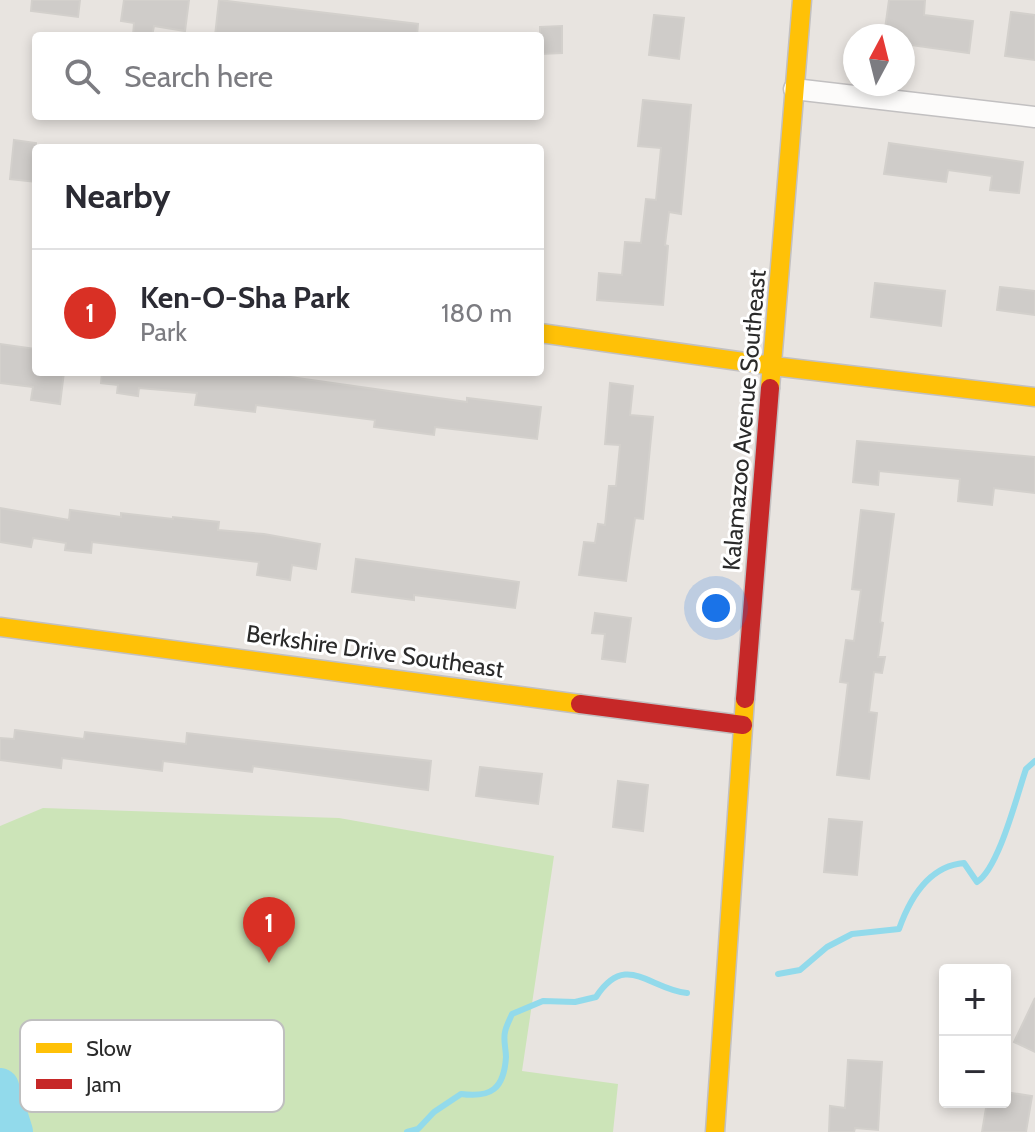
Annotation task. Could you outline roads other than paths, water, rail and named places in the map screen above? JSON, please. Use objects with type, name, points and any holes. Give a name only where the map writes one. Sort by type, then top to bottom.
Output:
[{"type":"street","name":"Kalamazoo Avenue Southeast","points":[[715,1132],[743,725],[802,0]]},
{"type":"street","points":[[794,89],[1035,117]]},
{"type":"street","points":[[544,334],[773,366],[1035,397]]},
{"type":"street","name":"Berkshire Drive Southeast","points":[[0,627],[743,725]]},
{"type":"waterway","points":[[778,974],[800,970],[827,947],[852,934],[899,929],[915,895],[941,870],[964,863],[977,882],[993,862],[1026,769],[1035,761]]},
{"type":"waterway","points":[[407,1132],[418,1129],[434,1112],[461,1094],[488,1092],[499,1084],[505,1068],[505,1032],[512,1014],[543,1001],[575,1002],[596,997],[607,983],[628,974],[687,993]]},
{"type":"waterway","points":[[0,1087],[14,1132]]},
{"type":"place","name":"Ken-O-Sha Park","points":[[269,963]]}]
